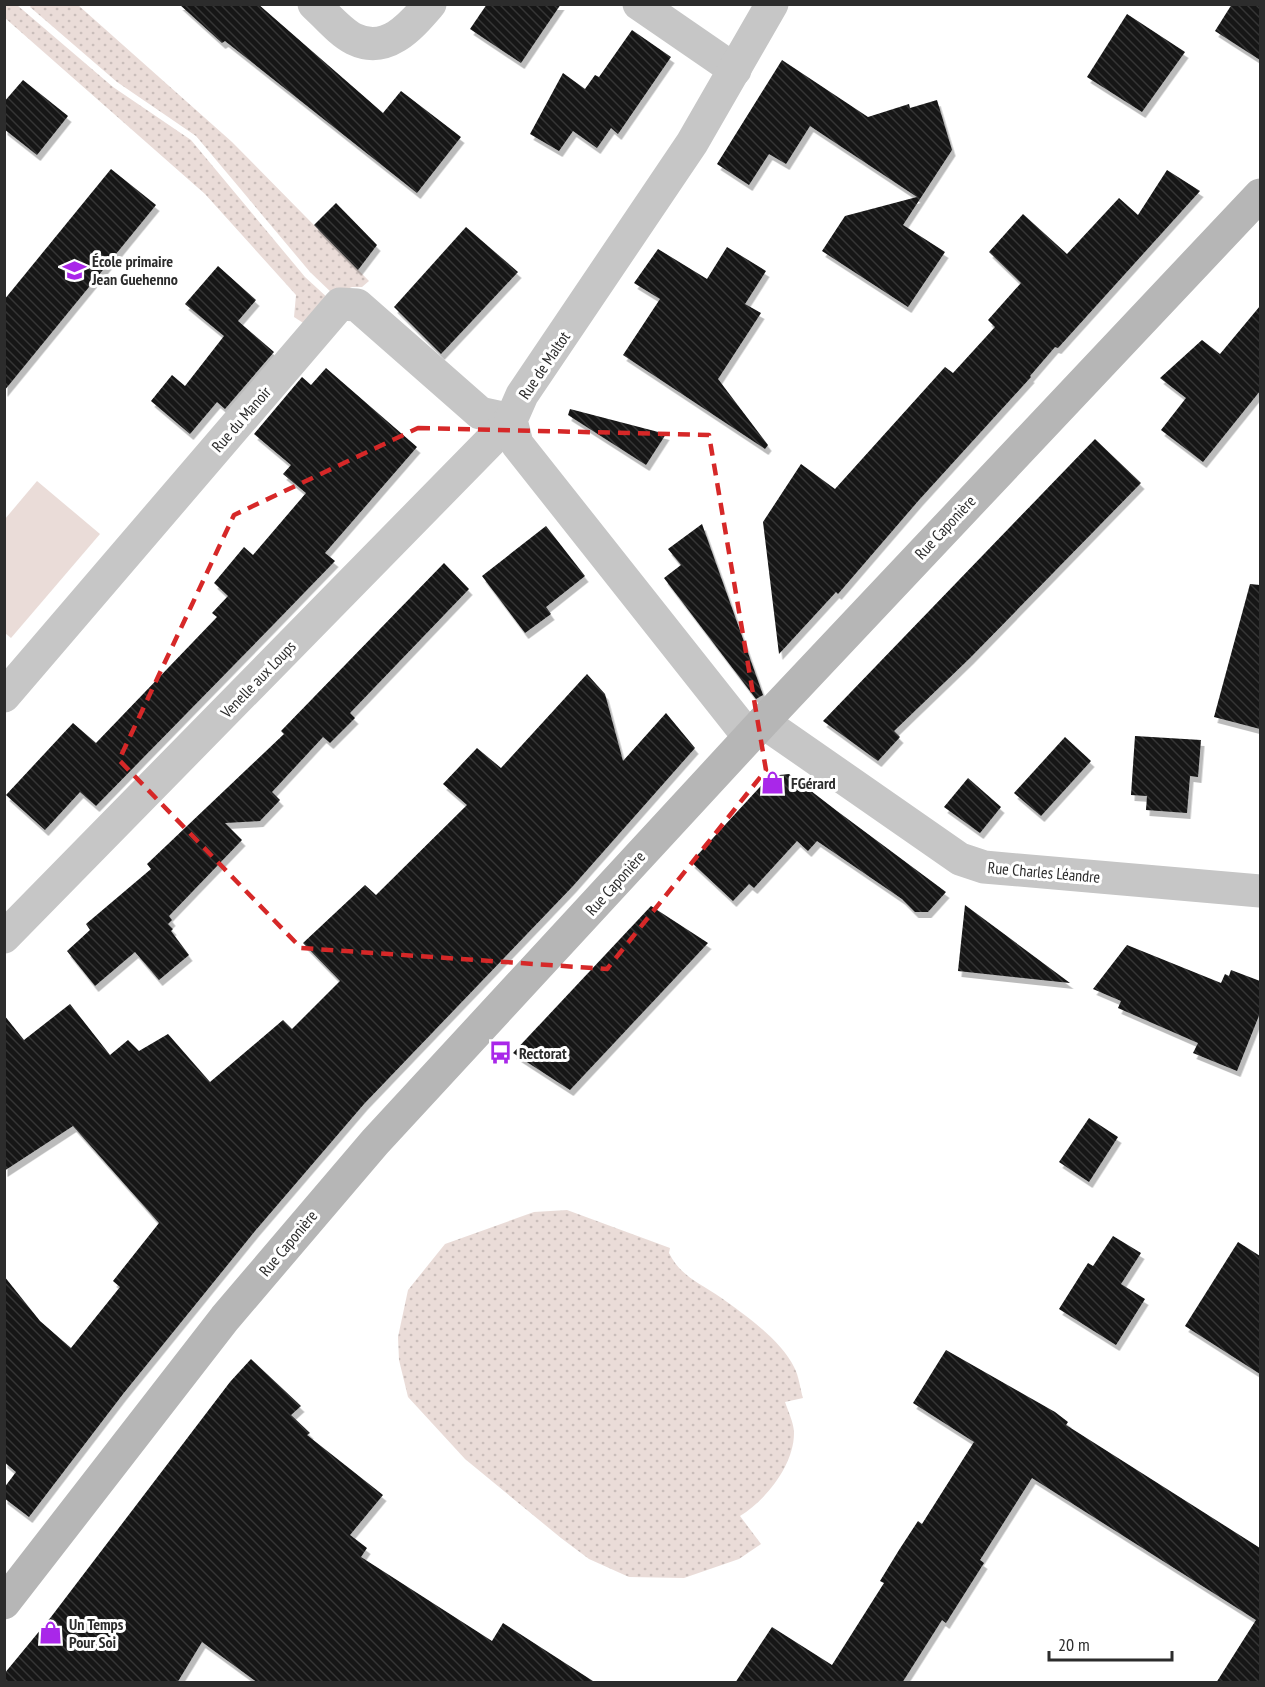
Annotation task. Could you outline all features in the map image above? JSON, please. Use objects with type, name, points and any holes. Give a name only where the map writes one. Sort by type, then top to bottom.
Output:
[{"type":"main road","name":"Rue Caponière","points":[[5,1603],[225,1318],[335,1188],[756,730],[1260,195]]},
{"type":"street","points":[[314,4],[354,39],[379,42],[403,34],[430,4]]},
{"type":"street","points":[[639,4],[735,70]]},
{"type":"street","name":"Rue de Maltot","points":[[511,420],[522,395],[692,142],[772,4]]},
{"type":"street","name":"Rue du Manoir","points":[[4,696],[340,304],[357,305],[480,413],[511,420]]},
{"type":"street","points":[[511,420],[517,444],[756,730]]},
{"type":"street","name":"Venelle aux Loups","points":[[4,938],[511,420]]},
{"type":"street","name":"Rue Charles Léandre","points":[[756,730],[960,859],[984,867],[1260,891]]},
{"type":"highlighted area","points":[[418,428],[709,435],[766,770],[607,969],[301,948],[119,760],[234,515]]},
{"type":"shaded area","points":[[32,4],[78,5],[232,142],[369,281],[362,287],[352,287],[334,295],[310,272],[196,136],[117,82],[30,7]]},
{"type":"shaded area","points":[[5,5],[17,5],[113,87],[191,140],[305,277],[330,300],[308,326],[294,317],[296,295],[205,194],[5,18]]},
{"type":"shaded area","points":[[37,481],[100,534],[11,638],[5,633],[5,519]]},
{"type":"shaded area","points":[[567,1210],[670,1248],[669,1253],[679,1268],[761,1328],[780,1347],[794,1367],[803,1398],[785,1402],[794,1429],[793,1445],[777,1481],[759,1501],[740,1516],[761,1544],[739,1559],[684,1578],[629,1577],[589,1559],[465,1459],[408,1397],[399,1360],[398,1337],[408,1290],[445,1244],[534,1212]]},
{"type":"building","points":[[179,4],[258,4],[383,113],[401,91],[461,137],[417,193],[225,41],[222,43]]},
{"type":"building","points":[[487,4],[561,4],[521,63],[470,29]]},
{"type":"building","points":[[1232,4],[1260,4],[1260,60],[1215,31]]},
{"type":"building","points":[[1127,14],[1185,52],[1142,112],[1087,77]]},
{"type":"building","points":[[632,30],[671,57],[618,134],[611,128],[597,148],[573,131],[559,151],[530,134],[563,73],[585,89],[595,75],[599,77]]},
{"type":"building","points":[[782,60],[868,117],[909,104],[910,108],[937,100],[952,150],[903,225],[945,252],[908,307],[822,251],[845,216],[917,197],[810,126],[786,164],[769,154],[749,185],[717,164]]},
{"type":"building","points":[[23,80],[68,116],[37,155],[4,129],[4,102]]},
{"type":"building","points":[[111,169],[156,205],[4,391],[4,300]]},
{"type":"building","points":[[1167,170],[1200,191],[1058,348],[1055,347],[838,594],[836,592],[779,654],[763,522],[801,464],[835,489],[945,367],[953,373],[995,327],[988,320],[1021,283],[989,252],[1023,214],[1067,254],[1119,198],[1138,215]]},
{"type":"building","points":[[336,203],[377,245],[358,270],[314,225]]},
{"type":"building","points":[[466,227],[518,272],[441,354],[394,307]]},
{"type":"building","points":[[727,247],[766,271],[745,304],[761,313],[718,379],[768,445],[765,449],[623,355],[660,299],[634,283],[658,249],[707,279]]},
{"type":"building","points":[[218,266],[256,300],[238,321],[274,352],[225,409],[217,402],[190,434],[151,401],[172,375],[185,386],[224,336],[185,304]]},
{"type":"building","points":[[1260,306],[1260,391],[1203,462],[1161,430],[1186,398],[1160,378],[1202,340],[1220,354]]},
{"type":"building","points":[[326,368],[417,447],[325,553],[335,561],[273,625],[96,806],[80,792],[45,830],[6,795],[73,723],[96,743],[217,617],[212,613],[228,596],[214,583],[244,547],[253,555],[306,493],[283,474],[291,465],[254,434],[302,377],[311,385]]},
{"type":"building","points":[[570,409],[666,434],[646,465],[568,415]]},
{"type":"building","points":[[1095,439],[1141,483],[970,658],[894,731],[900,737],[878,761],[823,721]]},
{"type":"building","points":[[702,524],[763,695],[756,699],[664,578],[681,565],[668,549]]},
{"type":"building","points":[[546,526],[585,576],[546,607],[551,614],[525,633],[482,576]]},
{"type":"building","points":[[444,563],[469,589],[350,713],[355,718],[330,743],[323,737],[272,792],[280,800],[260,821],[225,823],[242,840],[169,916],[172,920],[168,924],[173,929],[171,931],[189,955],[159,980],[135,952],[95,986],[67,951],[90,930],[86,924],[151,869],[147,864],[284,734],[281,731]]},
{"type":"building","points":[[1250,584],[1260,585],[1260,729],[1214,717]]},
{"type":"building","points":[[587,674],[605,694],[623,761],[666,713],[695,748],[573,886],[364,1104],[255,1231],[123,1394],[29,1517],[4,1498],[4,1488],[16,1472],[4,1462],[4,1276],[40,1321],[71,1348],[120,1287],[113,1281],[159,1223],[73,1126],[4,1171],[4,1015],[24,1040],[70,1004],[110,1055],[128,1040],[139,1051],[168,1034],[210,1082],[283,1020],[292,1029],[340,981],[303,943],[365,885],[376,895],[467,805],[443,784],[477,748],[501,768]]},
{"type":"building","points":[[1135,736],[1201,740],[1198,777],[1190,776],[1187,813],[1146,810],[1147,796],[1131,795]]},
{"type":"building","points":[[1065,737],[1091,761],[1041,816],[1014,793]]},
{"type":"building","points":[[789,774],[946,892],[928,912],[915,912],[902,899],[817,841],[808,851],[797,841],[754,888],[749,884],[733,901],[691,862],[770,776]]},
{"type":"building","points":[[968,778],[1001,807],[980,833],[944,807]]},
{"type":"building","points":[[965,905],[1070,983],[958,971]]},
{"type":"building","points":[[651,906],[708,943],[570,1090],[513,1053]]},
{"type":"building","points":[[1127,945],[1221,983],[1225,974],[1229,976],[1231,970],[1260,981],[1260,1013],[1237,1071],[1193,1053],[1198,1043],[1118,1008],[1121,1001],[1093,989]]},
{"type":"building","points":[[1089,1118],[1118,1137],[1089,1182],[1059,1162]]},
{"type":"building","points":[[1113,1236],[1141,1253],[1121,1284],[1145,1299],[1116,1345],[1059,1309],[1088,1263],[1093,1266]]},
{"type":"building","points":[[1238,1242],[1260,1256],[1260,1374],[1185,1326]]},
{"type":"building","points":[[946,1350],[1055,1412],[1068,1422],[1066,1425],[1260,1548],[1260,1683],[1216,1683],[1256,1620],[1032,1478],[980,1560],[984,1563],[946,1623],[942,1620],[902,1683],[735,1683],[772,1627],[832,1665],[884,1583],[880,1581],[899,1550],[918,1521],[922,1524],[974,1442],[913,1403]]},
{"type":"building","points":[[251,1359],[301,1406],[291,1415],[310,1433],[307,1435],[383,1495],[350,1535],[367,1548],[361,1557],[492,1641],[503,1623],[596,1683],[258,1683],[202,1642],[177,1683],[4,1683],[4,1674],[51,1617],[230,1382]]},
{"type":"place","name":"École primaire Jean Guehenno","points":[[74,270]]},
{"type":"place","name":"FGérard","points":[[773,783]]},
{"type":"place","name":"Rectorat","points":[[501,1053]]},
{"type":"place","name":"Un Temps Pour Soi","points":[[51,1633]]}]
